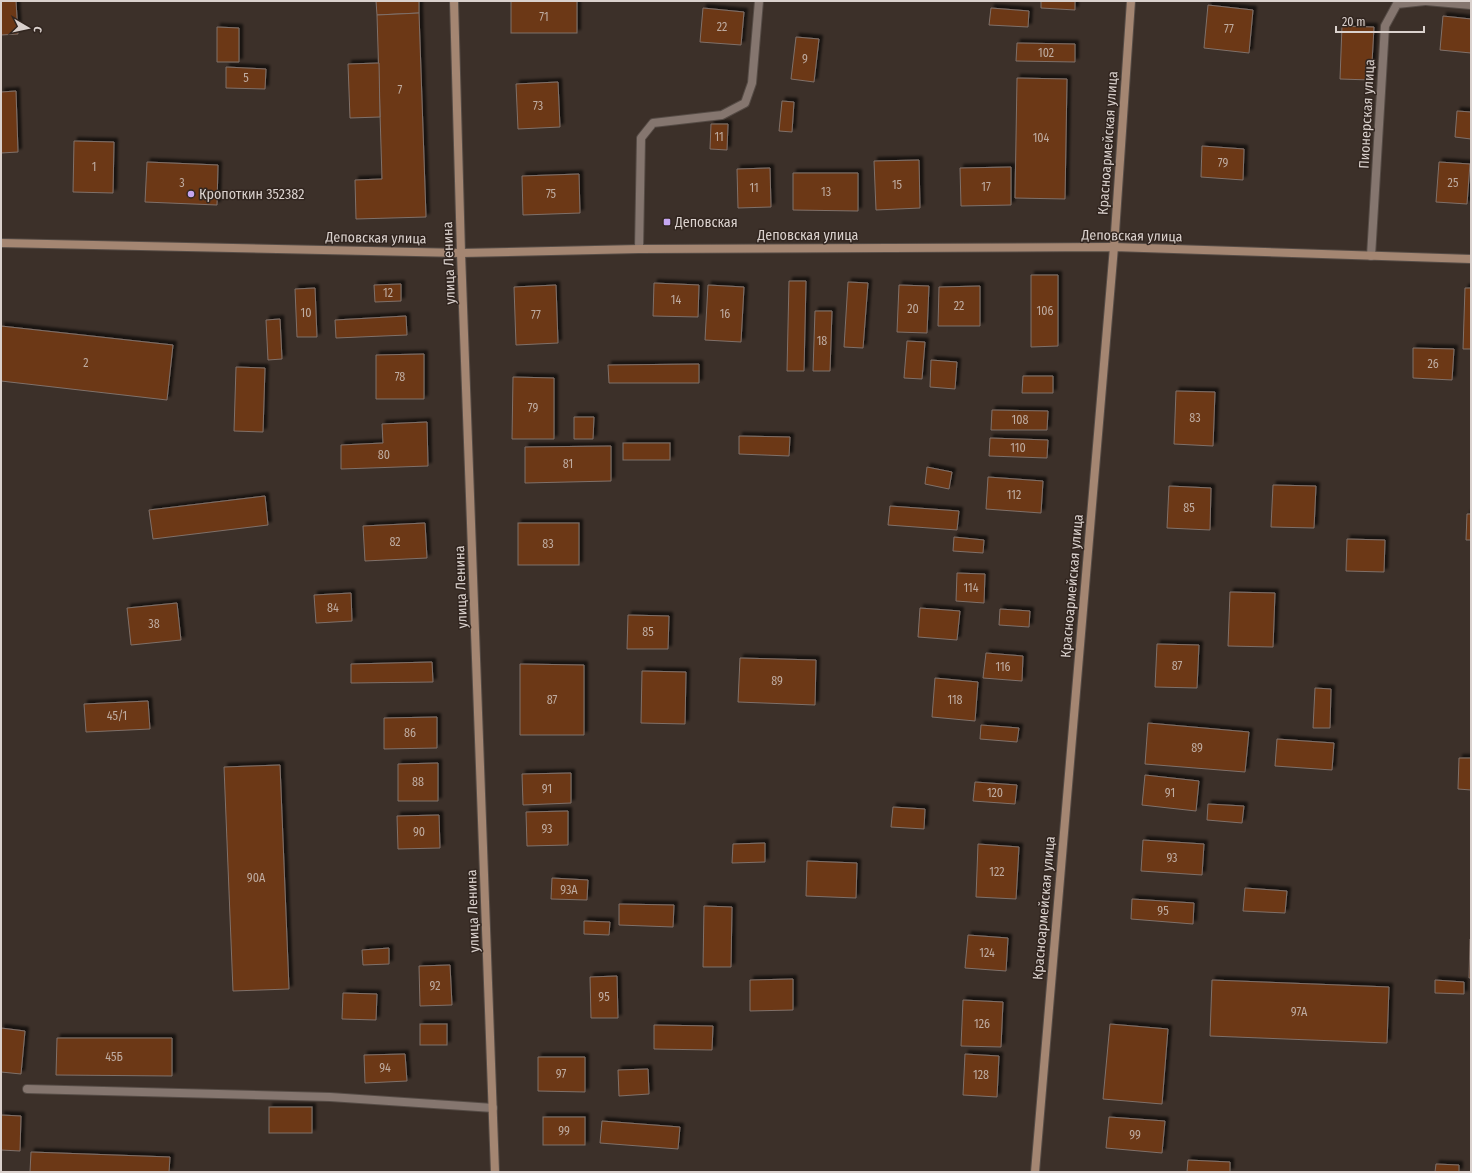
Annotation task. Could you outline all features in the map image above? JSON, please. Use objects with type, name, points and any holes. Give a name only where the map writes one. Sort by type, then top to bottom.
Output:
[{"type":"main road","name":"улица Ленина","points":[[454,1],[461,253],[495,1172]]},
{"type":"main road","name":"Красноармейская улица","points":[[1034,1172],[1114,247],[1131,1]]},
{"type":"main road","name":"Деповская улица","points":[[1,243],[461,253],[639,249],[1114,247],[1471,259]]},
{"type":"street","points":[[639,249],[641,138],[652,122],[722,115],[745,103],[752,83],[759,1]]},
{"type":"street","name":"Пионерская улица","points":[[1371,256],[1385,26],[1397,4],[1426,1],[1471,5]]},
{"type":"street","points":[[27,1089],[330,1097],[493,1108]]},
{"type":"building","points":[[1,1],[16,1],[18,34],[1,35]]},
{"type":"building","points":[[376,1],[419,1],[419,13],[377,15]]},
{"type":"building","points":[[511,1],[577,1],[577,33],[511,33]]},
{"type":"building","points":[[1041,1],[1075,1],[1075,10],[1041,8]]},
{"type":"building","points":[[1208,5],[1253,10],[1249,53],[1204,48]]},
{"type":"building","points":[[703,8],[744,12],[741,45],[700,42]]},
{"type":"building","points":[[991,8],[1029,11],[1028,27],[989,25]]},
{"type":"building","points":[[419,13],[426,217],[356,219],[355,180],[382,179],[377,15]]},
{"type":"building","points":[[1443,16],[1471,19],[1471,53],[1440,50]]},
{"type":"building","points":[[1342,26],[1374,27],[1371,80],[1340,79]]},
{"type":"building","points":[[217,27],[239,28],[239,62],[217,62]]},
{"type":"building","points":[[796,37],[819,39],[814,82],[791,79]]},
{"type":"building","points":[[1017,43],[1075,44],[1075,62],[1016,61]]},
{"type":"building","points":[[379,63],[380,117],[350,118],[348,64]]},
{"type":"building","points":[[226,67],[266,69],[265,89],[226,88]]},
{"type":"building","points":[[1017,78],[1067,79],[1065,199],[1015,198]]},
{"type":"building","points":[[558,82],[560,127],[518,129],[516,84]]},
{"type":"building","points":[[16,91],[18,152],[1,153],[1,92]]},
{"type":"building","points":[[782,101],[794,102],[792,132],[779,131]]},
{"type":"building","points":[[1457,111],[1471,112],[1471,139],[1455,137]]},
{"type":"building","points":[[711,124],[728,124],[727,150],[710,149]]},
{"type":"building","points":[[74,141],[114,142],[113,193],[73,192]]},
{"type":"building","points":[[1202,146],[1244,149],[1243,180],[1201,177]]},
{"type":"building","points":[[919,160],[920,208],[876,210],[874,161]]},
{"type":"building","points":[[147,162],[218,165],[217,205],[145,202]]},
{"type":"building","points":[[1439,162],[1470,164],[1467,204],[1436,202]]},
{"type":"building","points":[[1011,167],[1011,205],[961,206],[960,168]]},
{"type":"building","points":[[770,168],[771,207],[738,208],[737,169]]},
{"type":"building","points":[[793,173],[858,173],[858,211],[793,210]]},
{"type":"building","points":[[579,174],[580,213],[523,215],[522,176]]},
{"type":"building","points":[[1031,275],[1058,275],[1058,346],[1031,347]]},
{"type":"building","points":[[789,281],[806,281],[804,371],[787,371]]},
{"type":"building","points":[[848,282],[868,283],[863,348],[844,347]]},
{"type":"building","points":[[654,283],[699,285],[698,317],[653,316]]},
{"type":"building","points":[[401,284],[401,301],[375,302],[374,285]]},
{"type":"building","points":[[556,285],[558,343],[516,345],[514,287]]},
{"type":"building","points":[[708,285],[744,287],[741,342],[705,340]]},
{"type":"building","points":[[899,285],[929,286],[927,333],[897,332]]},
{"type":"building","points":[[980,286],[980,326],[938,326],[939,287]]},
{"type":"building","points":[[315,288],[317,337],[297,337],[295,289]]},
{"type":"building","points":[[1465,288],[1471,288],[1471,349],[1463,349]]},
{"type":"building","points":[[815,311],[832,311],[830,371],[813,371]]},
{"type":"building","points":[[406,316],[407,335],[336,338],[335,320]]},
{"type":"building","points":[[280,319],[282,359],[268,360],[266,320]]},
{"type":"building","points":[[1,326],[173,345],[167,400],[1,381]]},
{"type":"building","points":[[907,341],[925,342],[922,379],[904,378]]},
{"type":"building","points":[[1413,348],[1454,349],[1452,380],[1413,378]]},
{"type":"building","points":[[424,354],[424,399],[376,399],[376,355]]},
{"type":"building","points":[[931,360],[957,362],[955,389],[930,387]]},
{"type":"building","points":[[699,364],[699,383],[609,383],[608,365]]},
{"type":"building","points":[[236,367],[265,368],[263,432],[234,431]]},
{"type":"building","points":[[1023,376],[1053,376],[1053,393],[1022,393]]},
{"type":"building","points":[[513,377],[554,378],[554,439],[512,439]]},
{"type":"building","points":[[1176,391],[1215,392],[1213,446],[1174,444]]},
{"type":"building","points":[[992,410],[1048,411],[1047,430],[991,430]]},
{"type":"building","points":[[574,417],[594,417],[593,439],[574,439]]},
{"type":"building","points":[[427,422],[428,466],[341,469],[341,445],[383,443],[382,424]]},
{"type":"building","points":[[739,436],[790,437],[789,456],[739,454]]},
{"type":"building","points":[[990,438],[1048,440],[1047,458],[989,456]]},
{"type":"building","points":[[623,443],[670,443],[670,460],[623,460]]},
{"type":"building","points":[[611,446],[611,481],[525,483],[525,447]]},
{"type":"building","points":[[927,467],[952,472],[949,489],[925,484]]},
{"type":"building","points":[[988,477],[1043,481],[1041,513],[986,509]]},
{"type":"building","points":[[1273,485],[1316,486],[1314,528],[1271,527]]},
{"type":"building","points":[[1169,486],[1211,488],[1210,530],[1167,528]]},
{"type":"building","points":[[265,496],[268,525],[153,539],[149,510]]},
{"type":"building","points":[[890,506],[959,511],[957,530],[888,525]]},
{"type":"building","points":[[1467,514],[1471,514],[1471,540],[1466,540]]},
{"type":"building","points":[[425,523],[427,558],[365,561],[363,526]]},
{"type":"building","points":[[518,523],[579,523],[579,565],[518,565]]},
{"type":"building","points":[[954,537],[984,540],[983,553],[953,551]]},
{"type":"building","points":[[1347,539],[1385,540],[1384,572],[1346,571]]},
{"type":"building","points":[[957,573],[985,574],[984,603],[956,601]]},
{"type":"building","points":[[1230,592],[1275,593],[1273,647],[1228,646]]},
{"type":"building","points":[[351,593],[352,621],[316,623],[314,595]]},
{"type":"building","points":[[177,603],[181,640],[131,645],[127,608]]},
{"type":"building","points":[[920,608],[960,611],[957,640],[918,637]]},
{"type":"building","points":[[1000,609],[1030,611],[1029,627],[999,625]]},
{"type":"building","points":[[628,615],[669,616],[668,649],[627,649]]},
{"type":"building","points":[[1157,644],[1199,645],[1197,688],[1155,687]]},
{"type":"building","points":[[986,653],[1023,656],[1022,681],[983,678]]},
{"type":"building","points":[[740,658],[816,660],[815,705],[738,702]]},
{"type":"building","points":[[432,662],[433,682],[351,683],[351,664]]},
{"type":"building","points":[[520,664],[584,665],[584,735],[520,735]]},
{"type":"building","points":[[642,671],[686,672],[685,724],[641,723]]},
{"type":"building","points":[[935,678],[978,682],[975,721],[932,717]]},
{"type":"building","points":[[1315,688],[1331,689],[1330,728],[1313,728]]},
{"type":"building","points":[[148,701],[150,729],[86,732],[84,704]]},
{"type":"building","points":[[437,717],[437,748],[384,749],[384,718]]},
{"type":"building","points":[[1148,723],[1249,732],[1245,772],[1145,764]]},
{"type":"building","points":[[981,725],[1019,728],[1017,742],[980,739]]},
{"type":"building","points":[[1277,739],[1334,743],[1332,770],[1275,766]]},
{"type":"building","points":[[1459,758],[1471,758],[1471,790],[1458,789]]},
{"type":"building","points":[[438,763],[438,801],[398,801],[398,764]]},
{"type":"building","points":[[280,765],[289,989],[233,991],[224,767]]},
{"type":"building","points":[[571,773],[571,803],[523,805],[522,774]]},
{"type":"building","points":[[1145,775],[1199,781],[1196,811],[1142,805]]},
{"type":"building","points":[[975,782],[1017,785],[1015,804],[973,801]]},
{"type":"building","points":[[1208,804],[1244,806],[1242,823],[1207,820]]},
{"type":"building","points":[[893,807],[925,809],[924,829],[891,827]]},
{"type":"building","points":[[568,811],[568,845],[527,846],[526,812]]},
{"type":"building","points":[[439,815],[440,848],[398,849],[397,816]]},
{"type":"building","points":[[1143,840],[1204,844],[1202,875],[1141,871]]},
{"type":"building","points":[[765,843],[765,862],[732,863],[733,844]]},
{"type":"building","points":[[978,844],[1019,847],[1016,899],[976,897]]},
{"type":"building","points":[[807,861],[857,863],[856,898],[806,896]]},
{"type":"building","points":[[552,878],[588,880],[587,900],[551,899]]},
{"type":"building","points":[[1245,888],[1287,891],[1285,913],[1243,911]]},
{"type":"building","points":[[1132,899],[1194,903],[1193,924],[1131,919]]},
{"type":"building","points":[[619,904],[674,905],[673,927],[619,925]]},
{"type":"building","points":[[704,906],[732,907],[731,967],[703,967]]},
{"type":"building","points":[[584,921],[610,922],[609,935],[584,934]]},
{"type":"building","points":[[968,935],[1008,938],[1006,971],[965,968]]},
{"type":"building","points":[[1470,939],[1471,978],[1469,978]]},
{"type":"building","points":[[389,948],[389,964],[363,965],[362,950]]},
{"type":"building","points":[[450,965],[452,1005],[420,1006],[419,966]]},
{"type":"building","points":[[617,976],[618,1018],[591,1018],[590,977]]},
{"type":"building","points":[[793,979],[793,1010],[750,1011],[750,980]]},
{"type":"building","points":[[1212,980],[1389,987],[1387,1043],[1210,1036]]},
{"type":"building","points":[[1435,980],[1464,982],[1464,994],[1435,993]]},
{"type":"building","points":[[343,993],[377,994],[376,1020],[342,1019]]},
{"type":"building","points":[[963,1000],[1003,1002],[1001,1047],[961,1046]]},
{"type":"building","points":[[420,1024],[447,1024],[447,1045],[420,1045]]},
{"type":"building","points":[[1110,1024],[1168,1029],[1162,1104],[1103,1099]]},
{"type":"building","points":[[654,1025],[713,1026],[712,1050],[654,1049]]},
{"type":"building","points":[[1,1028],[25,1031],[21,1074],[1,1072]]},
{"type":"building","points":[[57,1038],[172,1038],[172,1076],[56,1075]]},
{"type":"building","points":[[405,1054],[407,1081],[365,1083],[364,1055]]},
{"type":"building","points":[[965,1054],[999,1056],[997,1097],[963,1095]]},
{"type":"building","points":[[538,1057],[585,1057],[585,1092],[538,1091]]},
{"type":"building","points":[[648,1069],[649,1094],[619,1096],[618,1070]]},
{"type":"building","points":[[269,1107],[312,1107],[312,1133],[269,1133]]},
{"type":"building","points":[[1,1115],[21,1116],[20,1151],[1,1150]]},
{"type":"building","points":[[543,1117],[585,1117],[585,1145],[543,1145]]},
{"type":"building","points":[[1109,1117],[1165,1121],[1162,1153],[1106,1148]]},
{"type":"building","points":[[602,1121],[680,1127],[678,1149],[600,1143]]},
{"type":"building","points":[[31,1152],[170,1157],[169,1172],[30,1172]]},
{"type":"building","points":[[1188,1160],[1230,1162],[1230,1172],[1187,1172]]},
{"type":"building","points":[[1436,1164],[1459,1165],[1459,1172],[1435,1172]]},
{"type":"place","name":"Кропоткин 352382","points":[[191,194]]},
{"type":"place","name":"Деповская","points":[[667,222]]}]
